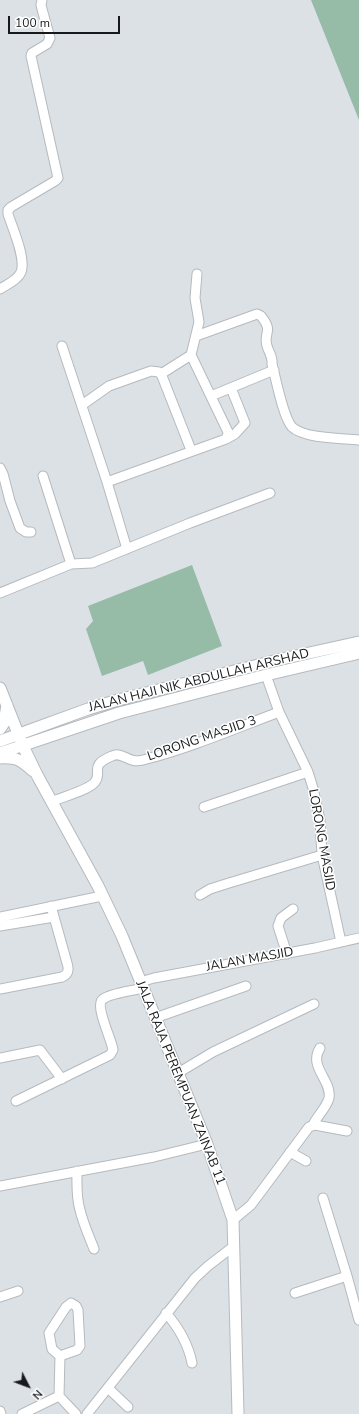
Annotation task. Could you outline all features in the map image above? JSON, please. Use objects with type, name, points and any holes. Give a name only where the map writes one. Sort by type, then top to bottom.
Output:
[{"type":"main road","name":"JALAN HAJI NIK ABDULLAH ARSHAD","points":[[0,741],[88,709],[149,691],[359,642]]},
{"type":"main road","name":"JALAN HAJI NIK ABDULLAH ARSHAD","points":[[0,753],[119,713],[266,675],[359,653]]},
{"type":"main road","name":"JALA RAJA PEREMPUAN ZAINAB 11","points":[[0,688],[23,746],[37,775],[122,936],[207,1144],[234,1220],[238,1414]]},
{"type":"main road","points":[[0,729],[4,723],[7,704]]},
{"type":"main road","points":[[0,758],[17,758],[37,775]]},
{"type":"street","points":[[0,289],[18,277],[22,269],[22,260],[8,210],[58,178],[31,56],[32,52],[47,44],[50,38],[41,5],[42,0]]},
{"type":"street","points":[[197,274],[195,298],[199,322],[191,355],[228,432],[226,439]]},
{"type":"street","points":[[196,336],[257,314],[261,316],[268,325],[267,344],[272,355],[274,370],[286,418],[292,427],[305,434],[359,440]]},
{"type":"street","points":[[62,346],[127,548]]},
{"type":"street","points":[[161,374],[191,355]]},
{"type":"street","points":[[210,396],[274,370]]},
{"type":"street","points":[[82,405],[109,386],[151,371],[156,371],[161,374],[191,450]]},
{"type":"street","points":[[107,482],[191,450],[226,439],[235,434],[245,423],[231,388]]},
{"type":"street","points":[[0,468],[20,528],[26,532],[31,532]]},
{"type":"street","points":[[43,476],[71,564]]},
{"type":"street","points":[[0,593],[71,564],[92,563],[190,523],[270,493]]},
{"type":"street","name":"LORONG MASJID","points":[[266,675],[279,712],[308,772],[313,788],[320,820],[322,856],[341,942]]},
{"type":"street","name":"LORONG MASJID 3","points":[[51,802],[87,788],[93,784],[96,781],[99,763],[113,755],[119,755],[133,761],[144,760],[197,744],[279,712]]},
{"type":"street","points":[[204,806],[308,772]]},
{"type":"street","points":[[200,895],[210,889],[322,856]]},
{"type":"street","points":[[0,917],[102,896]]},
{"type":"street","points":[[0,989],[65,976],[68,971],[67,963],[51,906]]},
{"type":"street","points":[[287,954],[278,926],[282,918],[293,909]]},
{"type":"street","points":[[0,926],[54,917]]},
{"type":"street","name":"JALAN MASJID","points":[[62,1079],[110,1055],[113,1050],[112,1043],[101,1014],[100,1004],[102,999],[141,985],[154,978],[287,954],[359,938]]},
{"type":"street","points":[[155,1018],[246,986]]},
{"type":"street","points":[[178,1073],[213,1052],[314,1004]]},
{"type":"street","points":[[313,1125],[316,1118],[329,1100],[329,1094],[316,1058],[320,1048]]},
{"type":"street","points":[[0,1058],[40,1050],[62,1079],[16,1101]]},
{"type":"street","points":[[234,1220],[251,1205],[307,1128],[313,1125],[347,1131]]},
{"type":"street","points":[[0,1186],[154,1157],[207,1144]]},
{"type":"street","points":[[290,1152],[306,1161]]},
{"type":"street","points":[[77,1171],[77,1195],[79,1209],[94,1249]]},
{"type":"street","points":[[323,1198],[359,1320]]},
{"type":"street","points":[[87,1414],[166,1313],[203,1270],[234,1246]]},
{"type":"street","points":[[295,1292],[347,1276]]},
{"type":"street","points":[[0,1297],[18,1291]]},
{"type":"street","points":[[74,1304],[78,1310],[80,1346],[77,1350],[60,1356],[52,1349],[49,1331],[67,1305],[74,1304]]},
{"type":"street","points":[[166,1313],[178,1328],[188,1348],[192,1362]]},
{"type":"street","points":[[60,1356],[59,1396],[76,1414]]},
{"type":"street","points":[[108,1388],[128,1407]]},
{"type":"street","points":[[22,1414],[59,1396]]},
{"type":"street","points":[[94,1405],[100,1414]]},
{"type":"green space","points":[[311,0],[359,0],[359,120]]},
{"type":"green space","points":[[192,565],[222,646],[148,675],[143,661],[102,676],[86,629],[93,621],[88,606]]}]
